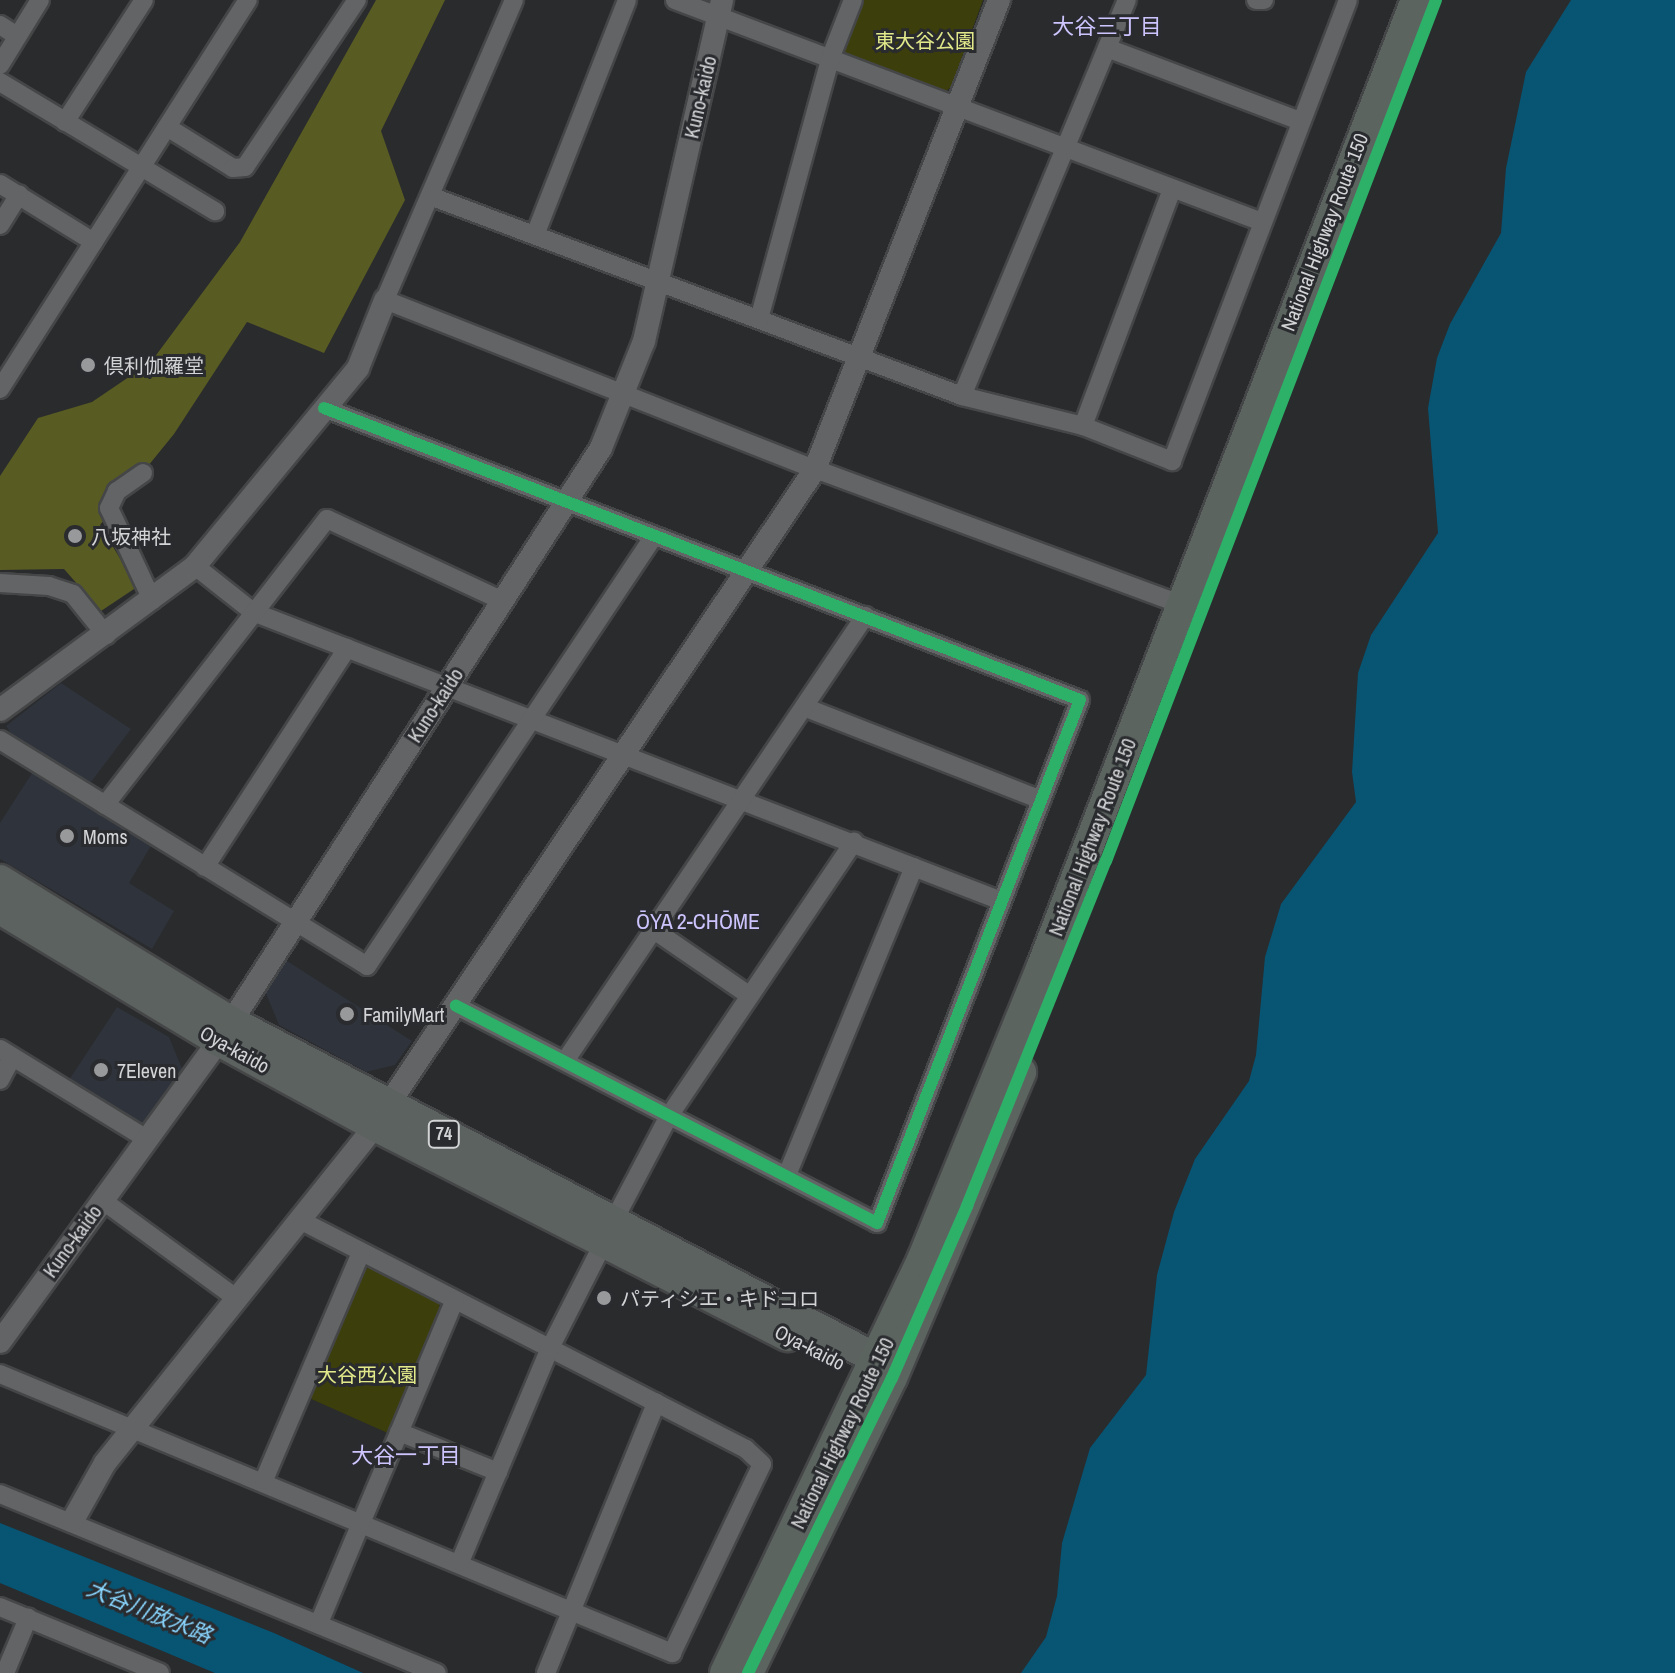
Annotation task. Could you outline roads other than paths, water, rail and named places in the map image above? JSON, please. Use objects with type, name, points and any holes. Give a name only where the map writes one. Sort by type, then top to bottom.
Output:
[{"type":"highway","name":"National Highway Route 150","points":[[725,1673],[878,1371],[1042,966],[1416,0]]},
{"type":"highway","name":"National Highway Route 150","points":[[748,1673],[878,1371],[1106,861],[1436,0]]},
{"type":"main road","name":"Oya-kaido","points":[[0,880],[225,1031]]},
{"type":"main road","name":"Oya-kaido","points":[[0,909],[382,1116],[878,1371]]},
{"type":"street","points":[[0,65],[40,0]]},
{"type":"street","points":[[65,122],[144,0]]},
{"type":"street","points":[[0,389],[248,0]]},
{"type":"street","points":[[167,127],[233,168],[245,167],[357,0]]},
{"type":"street","points":[[0,710],[106,635],[195,566],[358,368],[514,0]]},
{"type":"street","points":[[535,235],[627,0]]},
{"type":"street","points":[[675,0],[720,8],[830,59],[1262,222]]},
{"type":"street","points":[[759,319],[830,59],[853,0]]},
{"type":"street","points":[[73,1520],[105,1463],[382,1116],[628,755],[815,469],[862,358],[999,0]]},
{"type":"street","points":[[962,396],[1127,0]]},
{"type":"street","points":[[1256,0],[1264,0]]},
{"type":"street","points":[[430,196],[962,396],[1083,426],[1172,461],[1348,0]]},
{"type":"street","name":"Kuno-kaido","points":[[0,1342],[225,1031],[601,448],[626,394],[658,282],[720,8]]},
{"type":"street","points":[[0,25],[17,36]]},
{"type":"street","points":[[1107,48],[1300,121]]},
{"type":"street","points":[[0,82],[140,169],[215,211]]},
{"type":"street","points":[[0,184],[94,242]]},
{"type":"street","points":[[1083,426],[1172,189]]},
{"type":"street","points":[[0,225],[19,195]]},
{"type":"street","points":[[385,300],[815,469],[1183,605]]},
{"type":"street","points":[[324,408],[1080,700],[877,1223],[456,1006]]},
{"type":"street","points":[[143,473],[117,491],[109,508],[152,600]]},
{"type":"street","points":[[105,805],[327,519],[503,601]]},
{"type":"street","points":[[0,740],[367,966],[654,536]]},
{"type":"street","points":[[195,566],[253,612],[1001,901]]},
{"type":"street","points":[[0,583],[49,586],[73,594],[106,635]]},
{"type":"street","points":[[565,1061],[865,616]]},
{"type":"street","points":[[205,867],[347,648]]},
{"type":"street","points":[[804,707],[1041,800]]},
{"type":"street","points":[[460,1562],[549,1350],[669,1116],[854,842]]},
{"type":"street","points":[[787,1175],[914,867]]},
{"type":"street","points":[[654,930],[750,996]]},
{"type":"street","points":[[0,1080],[6,1053],[145,1138]]},
{"type":"street","points":[[102,1200],[236,1298]]},
{"type":"street","points":[[0,1374],[264,1480],[672,1653],[762,1464],[746,1449],[300,1220]]},
{"type":"street","points":[[264,1480],[361,1253]]},
{"type":"street","points":[[319,1623],[455,1300]]},
{"type":"street","points":[[546,1673],[656,1403]]},
{"type":"street","points":[[399,1432],[498,1472]]},
{"type":"street","points":[[0,1494],[73,1520],[437,1673]]},
{"type":"street","points":[[0,1607],[132,1668],[160,1673]]},
{"type":"street","points":[[5,1673],[28,1618]]},
{"type":"water","points":[[1571,0],[1675,0],[1675,1673],[1021,1673],[1046,1637],[1057,1596],[1062,1543],[1090,1448],[1146,1375],[1157,1275],[1174,1212],[1195,1159],[1249,1081],[1256,1055],[1265,957],[1281,904],[1356,802],[1352,772],[1358,673],[1371,635],[1438,533],[1428,408],[1437,358],[1450,324],[1501,233],[1506,168],[1526,72]]},
{"type":"water","name":"大谷川放水路","points":[[0,1523],[274,1633],[363,1673],[215,1673],[0,1583]]},
{"type":"place","name":"倶利伽羅堂","points":[[88,365]]},
{"type":"place","name":"八坂神社","points":[[75,536]]},
{"type":"place","name":"Moms","points":[[67,836]]},
{"type":"place","name":"FamilyMart","points":[[347,1014]]},
{"type":"place","name":"7Eleven","points":[[101,1070]]},
{"type":"place","name":"パティシエ・キドコロ","points":[[604,1298]]},
{"type":"district","name":"大谷三丁目","points":[[1107,27]]},
{"type":"district","name":"ŌYA 2-CHŌME","points":[[698,922]]},
{"type":"district","name":"大谷一丁目","points":[[406,1456]]},
{"type":"park label","name":"東大谷公園","points":[[925,40]]},
{"type":"park label","name":"大谷西公園","points":[[367,1374]]}]
